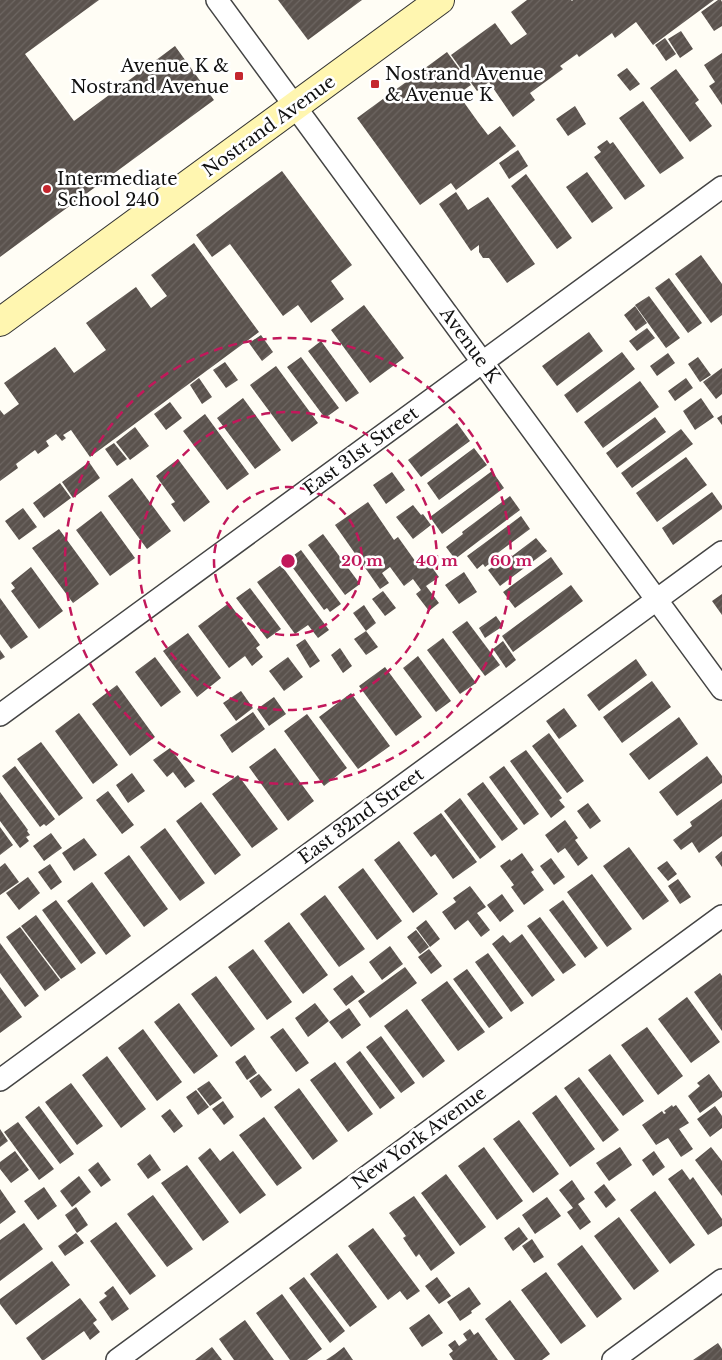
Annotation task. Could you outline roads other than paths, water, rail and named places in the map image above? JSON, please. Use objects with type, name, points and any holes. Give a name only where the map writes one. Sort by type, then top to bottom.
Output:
[{"type":"main road","name":"Nostrand Avenue","points":[[0,322],[440,0]]},
{"type":"street","name":"Avenue K","points":[[217,0],[722,689]]},
{"type":"street","name":"East 31st Street","points":[[0,715],[722,186]]},
{"type":"street","name":"East 32nd Street","points":[[0,1080],[722,552]]},
{"type":"street","name":"New York Avenue","points":[[117,1360],[722,916]]},
{"type":"street","points":[[613,1360],[722,1280]]},
{"type":"place","name":"Avenue K & Nostrand Avenue","points":[[239,76]]},
{"type":"place","name":"Nostrand Avenue & Avenue K","points":[[375,84]]},
{"type":"place","name":"Intermediate School 240","points":[[47,189]]}]
